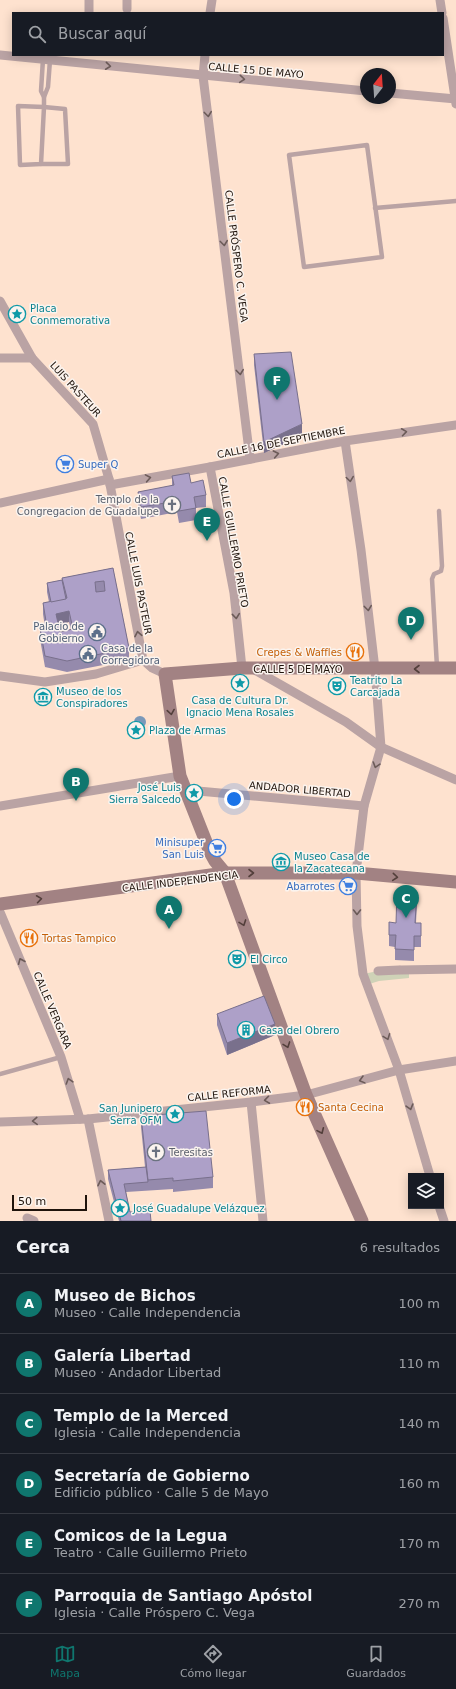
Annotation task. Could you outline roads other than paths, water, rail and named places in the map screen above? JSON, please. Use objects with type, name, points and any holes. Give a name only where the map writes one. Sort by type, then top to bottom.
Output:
[{"type":"street","points":[[89,0],[89,12]]},
{"type":"street","points":[[210,12],[212,0]]},
{"type":"street","points":[[440,0],[442,12]]},
{"type":"street","points":[[396,94],[456,101],[444,24]]},
{"type":"street","name":"CALLE 15 DE MAYO","points":[[0,55],[46,60],[86,59],[203,76],[360,90]]},
{"type":"street","name":"CALLE PRÓSPERO C. VEGA","points":[[205,56],[203,76],[250,459]]},
{"type":"street","name":"LUIS PASTEUR","points":[[0,301],[32,358],[94,424],[109,482]]},
{"type":"street","points":[[0,358],[32,358]]},
{"type":"street","name":"CALLE 16 DE SEPTIEMBRE","points":[[0,503],[109,482],[210,467],[345,441],[456,425]]},
{"type":"street","points":[[345,441],[361,550],[375,669],[381,747],[364,806],[356,873],[357,926],[363,974],[399,1070],[429,1173]]},
{"type":"street","name":"CALLE GUILLERMO PRIETO","points":[[210,467],[247,668]]},
{"type":"street","name":"CALLE LUIS PASTEUR","points":[[109,482],[143,660]]},
{"type":"street","points":[[0,676],[45,682],[96,674],[143,660],[152,668],[165,674],[180,776],[187,790],[210,852],[225,873],[306,1095],[362,1221]]},
{"type":"street","points":[[247,668],[346,722],[381,747],[456,780]]},
{"type":"street","name":"CALLE 5 DE MAYO","points":[[165,674],[247,668],[456,668]]},
{"type":"street","points":[[0,806],[180,776]]},
{"type":"street","name":"ANDADOR LIBERTAD","points":[[187,790],[364,806]]},
{"type":"street","name":"CALLE INDEPENDENCIA","points":[[0,904],[225,873],[356,873],[456,882]]},
{"type":"street","name":"CALLE VERGARA","points":[[0,912],[62,1057],[84,1119],[109,1221]]},
{"type":"street","points":[[378,971],[456,969]]},
{"type":"street","name":"CALLE REFORMA","points":[[0,1122],[84,1119],[306,1095],[399,1070],[456,1061]]},
{"type":"street","points":[[251,1102],[263,1221]]},
{"type":"street","points":[[440,1209],[444,1221]]},
{"type":"lane","points":[[41,164],[44,97],[41,91],[46,60]]},
{"type":"lane","points":[[18,106],[44,107],[65,109],[68,164],[20,165],[18,106]]},
{"type":"lane","points":[[367,145],[375,208],[382,257],[304,267],[289,156],[367,145]]},
{"type":"lane","points":[[375,208],[456,201]]},
{"type":"lane","points":[[437,669],[432,579],[434,574],[441,571],[442,566],[440,511]]},
{"type":"lane","points":[[0,1074],[62,1057]]},
{"type":"water","points":[[138,716],[142,716],[146,722],[142,728],[138,728],[134,724],[134,720]]},
{"type":"place","name":"Placa Conmemorativa","points":[[17,314]]},
{"type":"place","name":"Parroquia de Santiago Apóstol","points":[[277,400]]},
{"type":"place","name":"Super Q","points":[[65,464]]},
{"type":"place","name":"Templo de la Congregacion de Guadalupe","points":[[172,505]]},
{"type":"place","name":"Comicos de la Legua","points":[[207,541]]},
{"type":"place","name":"Palacio de Gobierno","points":[[97,632]]},
{"type":"place","name":"Secretaría de Gobierno","points":[[411,640]]},
{"type":"place","name":"Crepes & Waffles","points":[[355,652]]},
{"type":"place","name":"Casa de la Corregidora","points":[[88,654]]},
{"type":"place","name":"Casa de Cultura Dr. Ignacio Mena Rosales","points":[[240,683]]},
{"type":"place","name":"Teatrito La Carcajada","points":[[337,686]]},
{"type":"place","name":"Museo de los Conspiradores","points":[[43,697]]},
{"type":"place","name":"Plaza de Armas","points":[[136,730]]},
{"type":"place","name":"José Luis Sierra Salcedo","points":[[194,793]]},
{"type":"place","name":"Galería Libertad","points":[[76,801]]},
{"type":"place","name":"Minisuper San Luis","points":[[217,848]]},
{"type":"place","name":"Museo Casa de la Zacatecana","points":[[281,862]]},
{"type":"place","name":"Abarrotes","points":[[348,886]]},
{"type":"place","name":"Templo de la Merced","points":[[406,918]]},
{"type":"place","name":"Museo de Bichos","points":[[169,929]]},
{"type":"place","name":"Tortas Tampico","points":[[29,938]]},
{"type":"place","name":"El Circo","points":[[237,959]]},
{"type":"place","name":"Casa del Obrero","points":[[246,1030]]},
{"type":"place","name":"Santa Cecina","points":[[305,1107]]},
{"type":"place","name":"San Junipero Serra OFM","points":[[175,1114]]},
{"type":"place","name":"Teresitas","points":[[156,1152]]},
{"type":"place","name":"José Guadalupe Velázquez","points":[[120,1208]]}]
